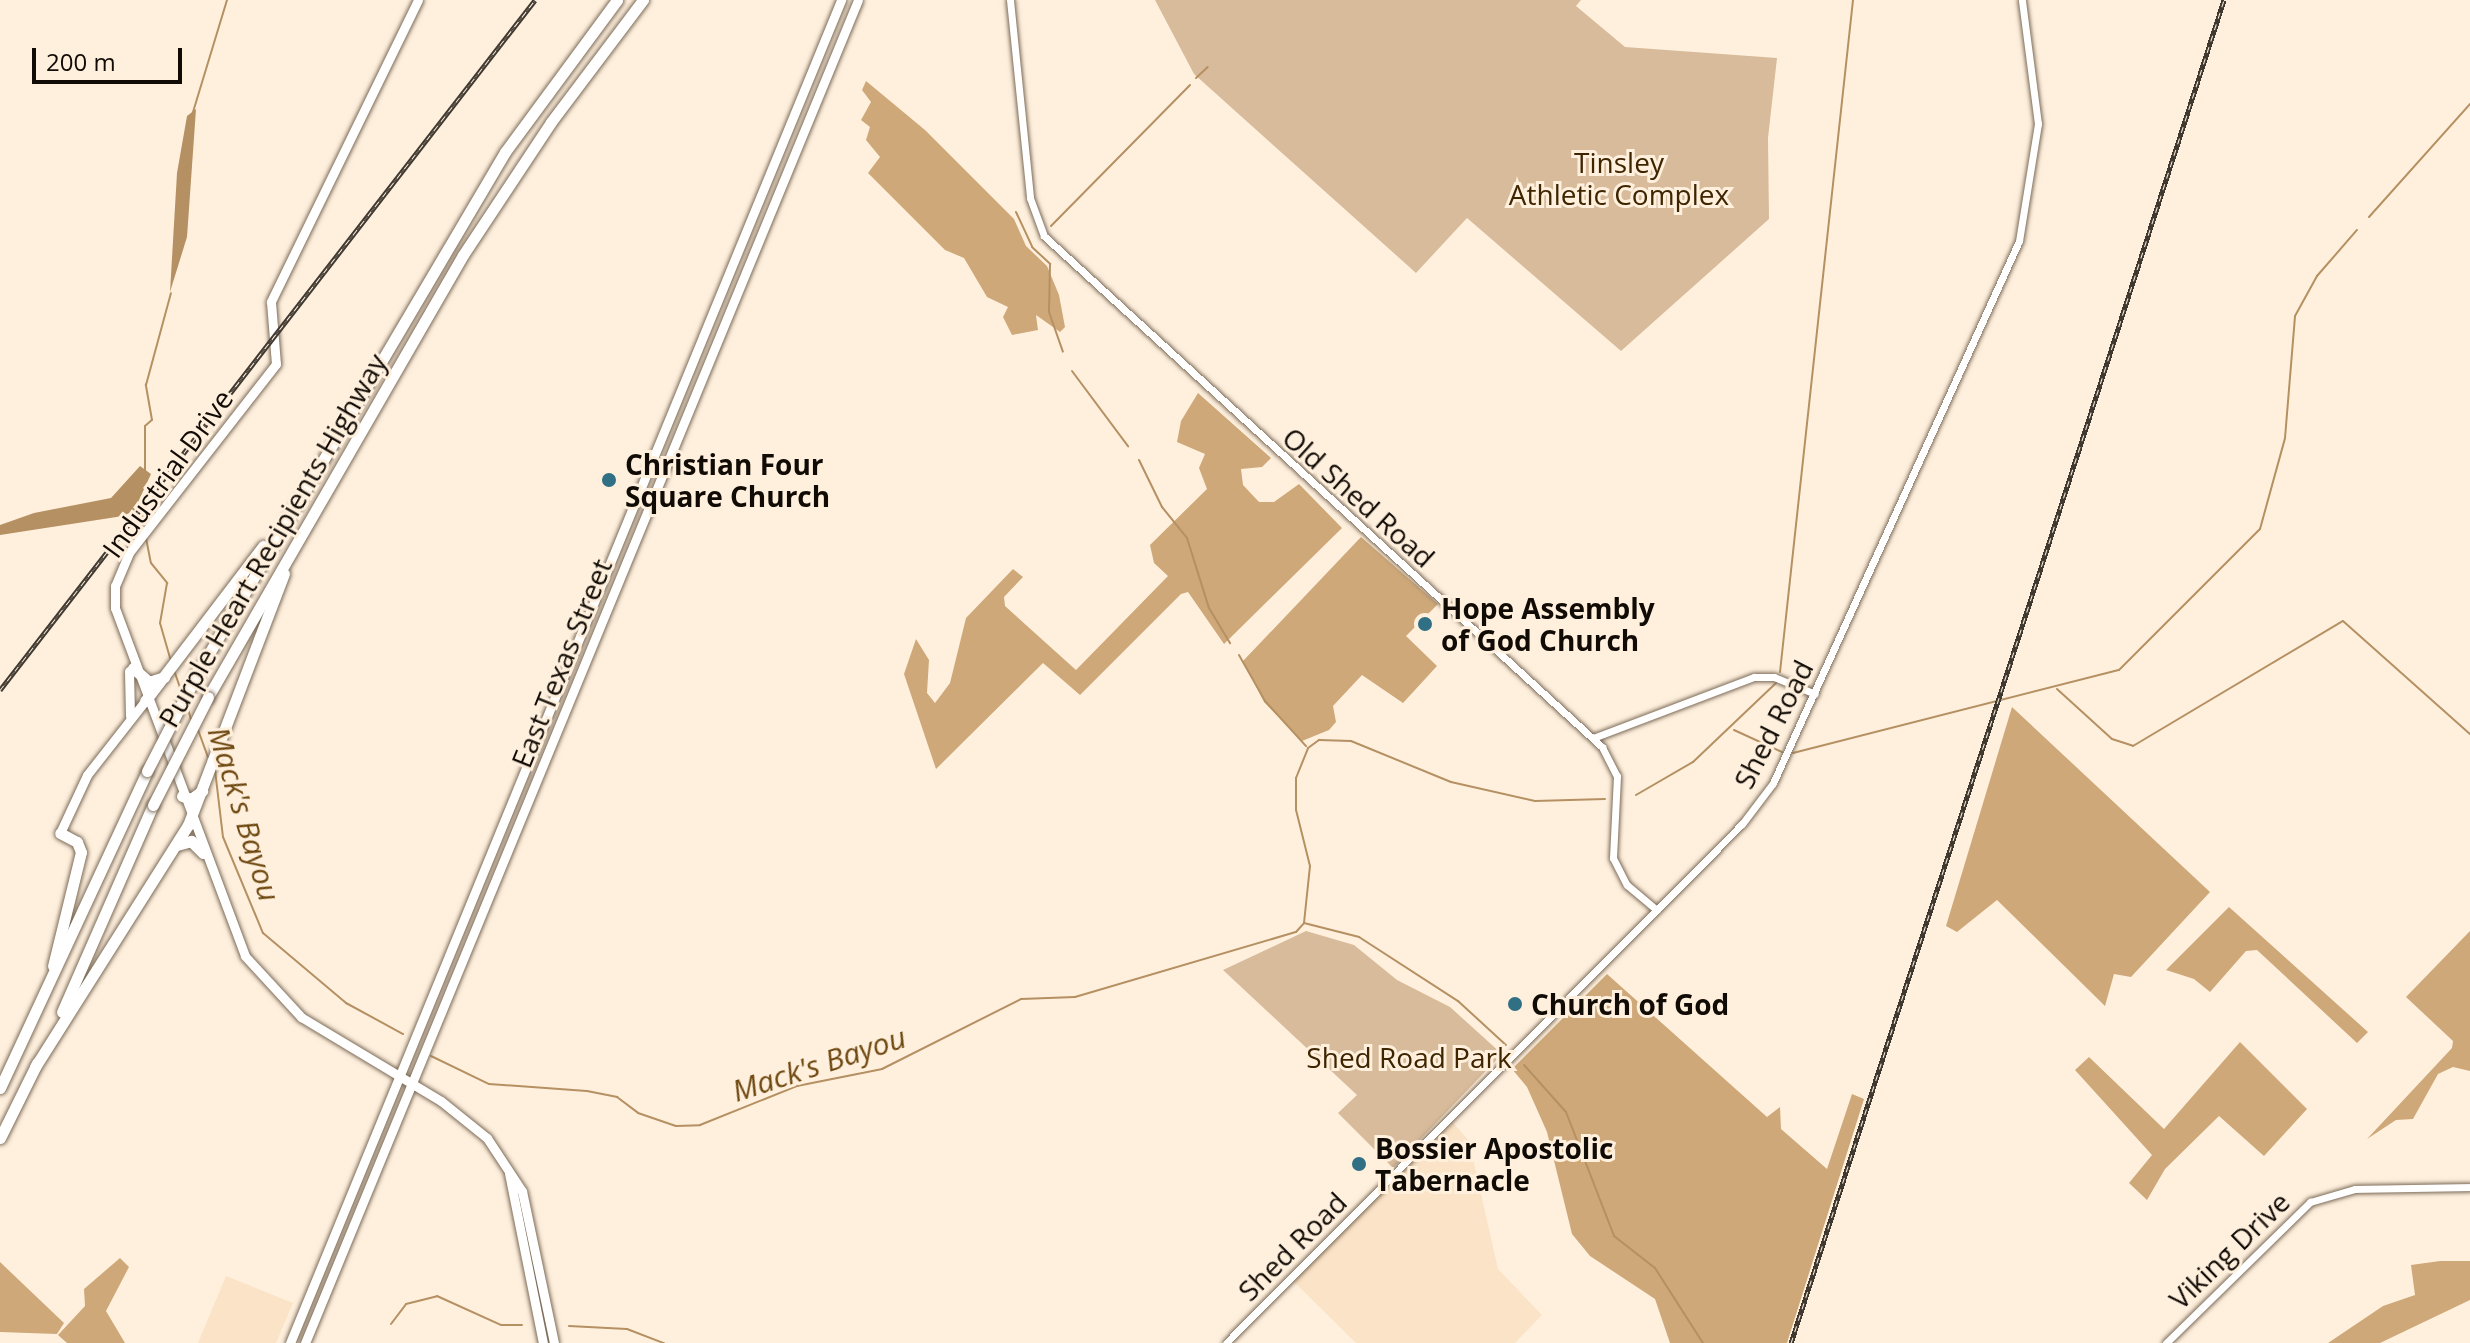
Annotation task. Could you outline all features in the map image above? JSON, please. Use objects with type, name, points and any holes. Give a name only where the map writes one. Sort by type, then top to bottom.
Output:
[{"type":"highway","name":"Purple Heart Recipients Highway","points":[[0,1088],[147,771],[198,672],[292,508],[505,152],[617,0]]},
{"type":"highway","name":"Purple Heart Recipients Highway","points":[[0,1138],[153,805],[208,697],[463,255],[551,122],[643,0]]},
{"type":"highway","points":[[145,701],[292,508]]},
{"type":"highway","points":[[35,1067],[191,819],[303,530]]},
{"type":"highway","points":[[133,668],[145,681],[162,679]]},
{"type":"highway","points":[[182,796],[191,799],[202,790]]},
{"type":"highway","points":[[42,1003],[81,852],[77,842],[60,833]]},
{"type":"highway","points":[[171,851],[187,841],[203,853]]},
{"type":"main road","name":"Industrial Drive","points":[[418,0],[271,302],[276,364],[135,543],[115,590],[124,644],[245,956],[301,1017],[469,1121],[509,1173]]},
{"type":"main road","name":"East Texas Street","points":[[305,1343],[858,0]]},
{"type":"main road","name":"East Texas Street","points":[[290,1343],[840,2]]},
{"type":"main road","points":[[124,644],[133,695],[128,722]]},
{"type":"main road","points":[[60,833],[81,784],[145,701]]},
{"type":"main road","points":[[509,1173],[543,1343]]},
{"type":"main road","points":[[509,1173],[517,1180],[529,1218],[554,1343]]},
{"type":"street","name":"Old Shed Road","points":[[1010,0],[1033,216],[1057,252],[1593,738],[1617,776],[1613,858],[1627,885],[1657,910]]},
{"type":"street","name":"Shed Road","points":[[1226,1343],[1657,910],[1765,796],[1815,694],[2019,241],[2038,124],[2022,0]]},
{"type":"street","points":[[1593,738],[1754,677],[1774,677],[1815,694]]},
{"type":"street","name":"Viking Drive","points":[[2166,1343],[2310,1202],[2355,1189],[2470,1187]]},
{"type":"shaded area","points":[[866,81],[925,130],[1014,219],[1026,246],[1047,266],[1059,295],[1065,327],[1060,332],[1036,315],[1038,330],[1012,335],[1003,317],[1008,307],[987,297],[964,258],[945,250],[868,173],[880,157],[866,140],[870,127],[861,120],[871,102],[862,90]]},
{"type":"shaded area","points":[[196,109],[187,237],[170,292],[177,173],[187,116]]},
{"type":"shaded area","points":[[1198,393],[1271,458],[1262,467],[1241,469],[1243,485],[1259,502],[1274,502],[1299,484],[1342,528],[1224,644],[1188,592],[1181,594],[1080,695],[1043,663],[936,769],[904,674],[916,639],[929,660],[927,693],[935,703],[950,683],[966,618],[1013,569],[1023,577],[1004,597],[1005,606],[1076,670],[1168,576],[1154,563],[1150,545],[1207,489],[1199,468],[1205,454],[1177,442],[1181,421]]},
{"type":"shaded area","points":[[140,466],[151,474],[134,511],[123,516],[0,535],[0,525],[34,513],[111,498]]},
{"type":"shaded area","points":[[1361,537],[1438,604],[1406,636],[1437,666],[1403,703],[1362,675],[1333,706],[1336,722],[1329,730],[1302,741],[1264,702],[1243,661]]},
{"type":"shaded area","points":[[2012,707],[2210,892],[2131,977],[2114,974],[2105,1006],[1997,900],[1957,932],[1946,926]]},
{"type":"shaded area","points":[[2229,907],[2368,1032],[2357,1043],[2257,950],[2246,951],[2210,992],[2194,979],[2166,970]]},
{"type":"shaded area","points":[[2470,931],[2470,1071],[2453,1067],[2438,1074],[2413,1119],[2396,1120],[2367,1139],[2452,1048],[2453,1041],[2406,997]]},
{"type":"shaded area","points":[[1607,974],[1767,1117],[1780,1107],[1781,1129],[1827,1169],[1852,1094],[1864,1099],[1787,1343],[1670,1343],[1655,1299],[1590,1256],[1572,1234],[1547,1132],[1527,1087],[1512,1069]]},
{"type":"shaded area","points":[[2240,1042],[2307,1109],[2264,1156],[2219,1116],[2165,1169],[2147,1200],[2129,1183],[2152,1155],[2075,1070],[2089,1057],[2164,1129]]},
{"type":"shaded area","points":[[1449,1118],[1469,1141],[1498,1269],[1542,1315],[1515,1343],[1356,1343],[1291,1279]]},
{"type":"shaded area","points":[[120,1258],[129,1267],[106,1311],[125,1343],[67,1343],[58,1335],[85,1306],[84,1289]]},
{"type":"shaded area","points":[[2470,1261],[2470,1300],[2380,1343],[2328,1343],[2383,1306],[2415,1295],[2411,1265]]},
{"type":"shaded area","points":[[0,1262],[64,1323],[57,1334],[0,1332]]},
{"type":"shaded area","points":[[226,1276],[293,1303],[276,1343],[198,1343]]},
{"type":"green space","name":"Tinsley Athletic Complex","points":[[1155,0],[1581,0],[1576,6],[1625,47],[1777,58],[1768,138],[1769,219],[1621,351],[1467,218],[1416,273],[1194,74]]},
{"type":"green space","name":"Shed Road Park","points":[[1306,931],[1354,945],[1397,980],[1450,1007],[1502,1054],[1393,1168],[1338,1113],[1357,1095],[1223,970]]},
{"type":"waterway","name":"Mack's Bayou","points":[[193,112],[227,0]]},
{"type":"waterway","points":[[1780,672],[1853,0]]},
{"type":"waterway","points":[[1196,78],[1208,67]]},
{"type":"waterway","points":[[1051,226],[1190,85]]},
{"type":"waterway","points":[[2369,217],[2470,104]]},
{"type":"waterway","points":[[1016,212],[1032,247],[1050,264],[1049,312],[1063,352]]},
{"type":"waterway","points":[[1793,753],[2119,670],[2260,529],[2285,438],[2295,316],[2317,276],[2357,230]]},
{"type":"waterway","name":"Mack's Bayou","points":[[145,471],[145,426],[152,420],[146,385],[171,293]]},
{"type":"waterway","points":[[1072,371],[1128,446]]},
{"type":"waterway","points":[[1139,460],[1162,507],[1187,538],[1209,608],[1230,643]]},
{"type":"waterway","name":"Mack's Bayou","points":[[135,505],[144,511],[142,529]]},
{"type":"waterway","name":"Mack's Bayou","points":[[146,538],[151,563],[167,583],[160,623],[170,659]]},
{"type":"waterway","points":[[2057,689],[2112,739],[2133,746],[2343,621],[2470,734]]},
{"type":"waterway","points":[[1239,655],[1265,701],[1306,746]]},
{"type":"waterway","name":"Mack's Bayou","points":[[175,673],[182,693]]},
{"type":"waterway","points":[[1636,795],[1693,762],[1776,683]]},
{"type":"waterway","name":"Mack's Bayou","points":[[186,702],[191,719]]},
{"type":"waterway","name":"Mack's Bayou","points":[[197,727],[208,757]]},
{"type":"waterway","points":[[1734,730],[1782,752]]},
{"type":"waterway","points":[[1304,923],[1310,866],[1296,810],[1296,778],[1308,748],[1319,740],[1351,741],[1451,782],[1535,801],[1605,799]]},
{"type":"waterway","name":"Mack's Bayou","points":[[215,770],[223,837],[263,933],[346,1003],[403,1034]]},
{"type":"waterway","name":"Mack's Bayou","points":[[431,1056],[489,1084],[587,1091],[617,1097],[638,1113],[676,1126],[700,1125],[797,1086],[882,1069],[1021,999],[1075,997],[1296,932],[1304,923],[1359,937],[1458,1001],[1506,1045]]},
{"type":"waterway","name":"Mack's Bayou","points":[[1524,1065],[1566,1112],[1614,1236],[1655,1268],[1703,1343]]},
{"type":"waterway","name":"Mack's Bayou","points":[[391,1324],[406,1304],[437,1296],[501,1325],[522,1325]]},
{"type":"waterway","name":"Mack's Bayou","points":[[569,1326],[627,1329],[664,1343]]},
{"type":"railway","points":[[0,690],[535,0]]},
{"type":"railway","points":[[1791,1343],[2224,0]]},
{"type":"place","name":"Christian Four Square Church","points":[[609,480]]},
{"type":"place","name":"Hope Assembly of God Church","points":[[1425,624]]},
{"type":"place","name":"Church of God","points":[[1515,1004]]},
{"type":"place","name":"Bossier Apostolic Tabernacle","points":[[1359,1164]]}]
